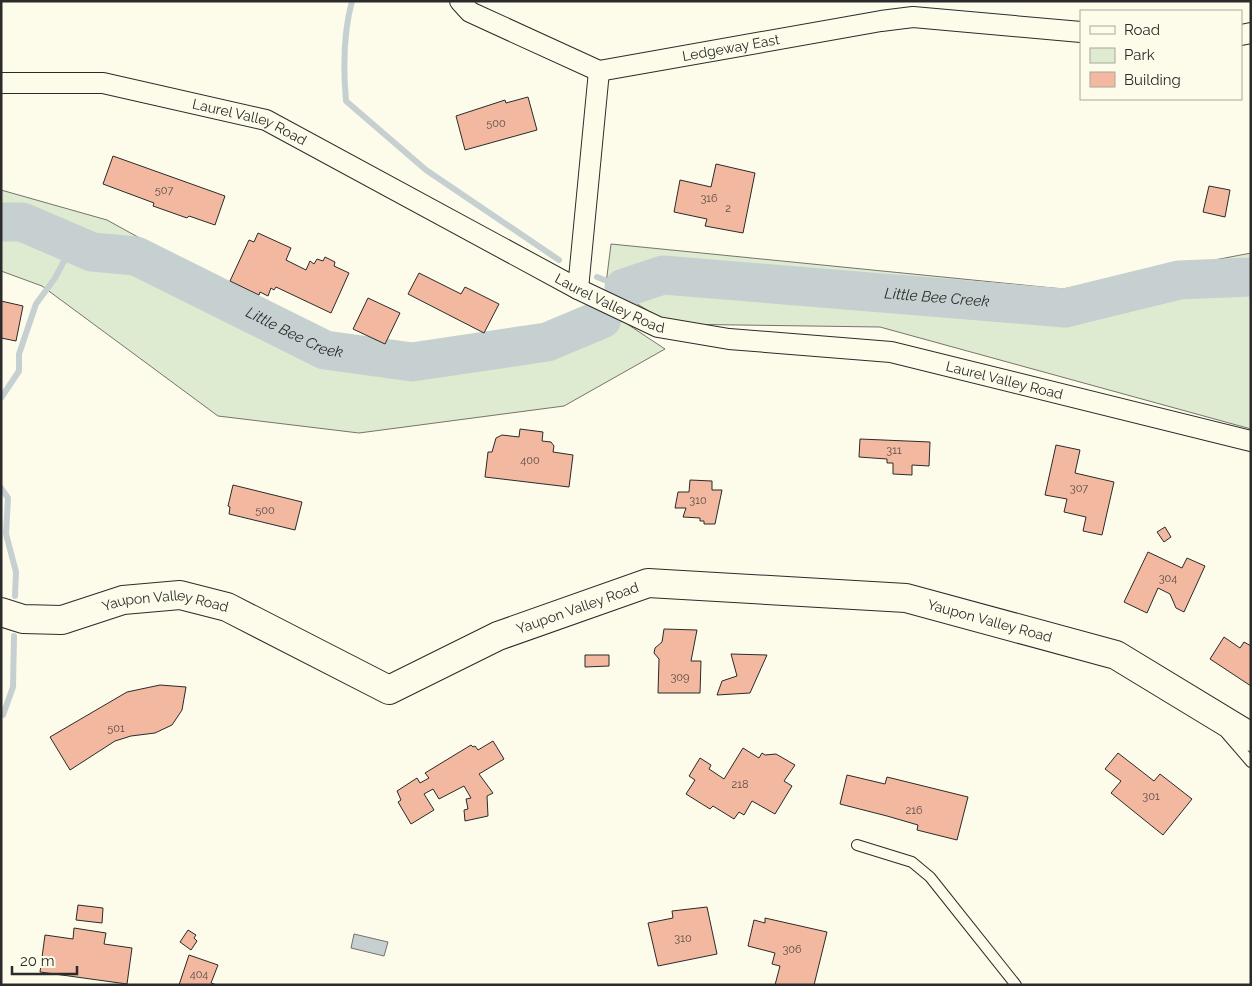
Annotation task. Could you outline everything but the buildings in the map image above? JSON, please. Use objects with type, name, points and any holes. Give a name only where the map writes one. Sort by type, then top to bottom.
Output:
[{"type":"street","points":[[460,1],[470,12],[599,71],[578,289]]},
{"type":"street","name":"Ledgeway East","points":[[599,71],[913,17],[1080,32]]},
{"type":"street","name":"Laurel Valley Road","points":[[1,83],[103,83],[266,120],[578,289],[658,327],[729,338],[891,352],[1251,442]]},
{"type":"street","name":"Yaupon Valley Road","points":[[1,612],[23,619],[62,620],[123,600],[180,595],[227,607],[389,690],[498,636],[648,583],[906,598],[1116,655],[1251,737]]},
{"type":"lane","points":[[1208,711],[1251,762]]},
{"type":"lane","points":[[857,846],[912,862],[930,877],[1016,985]]},
{"type":"green space","points":[[1,190],[107,220],[332,344],[412,353],[590,327],[603,308],[665,349],[564,406],[359,433],[218,416],[42,286],[1,271]]},
{"type":"green space","points":[[611,244],[1063,289],[1251,253],[1251,429],[880,327],[669,324],[606,284]]},
{"type":"shaded area","points":[[354,934],[388,942],[384,956],[351,948]]},
{"type":"waterway","points":[[352,1],[344,51],[346,101],[426,170],[559,260]]},
{"type":"waterway","name":"Little Bee Creek","points":[[1,222],[22,222],[92,252],[136,256],[325,350],[412,362],[547,342],[602,319]]},
{"type":"waterway","points":[[1,398],[19,371],[19,354],[36,304],[55,278],[73,244]]},
{"type":"waterway","name":"Little Bee Creek","points":[[624,288],[663,275],[1065,308],[1179,280],[1251,277]]},
{"type":"waterway","points":[[597,277],[624,288]]},
{"type":"waterway","points":[[1,488],[8,498],[6,534],[16,572],[15,596]]},
{"type":"waterway","points":[[3,715],[13,687],[14,636]]}]
